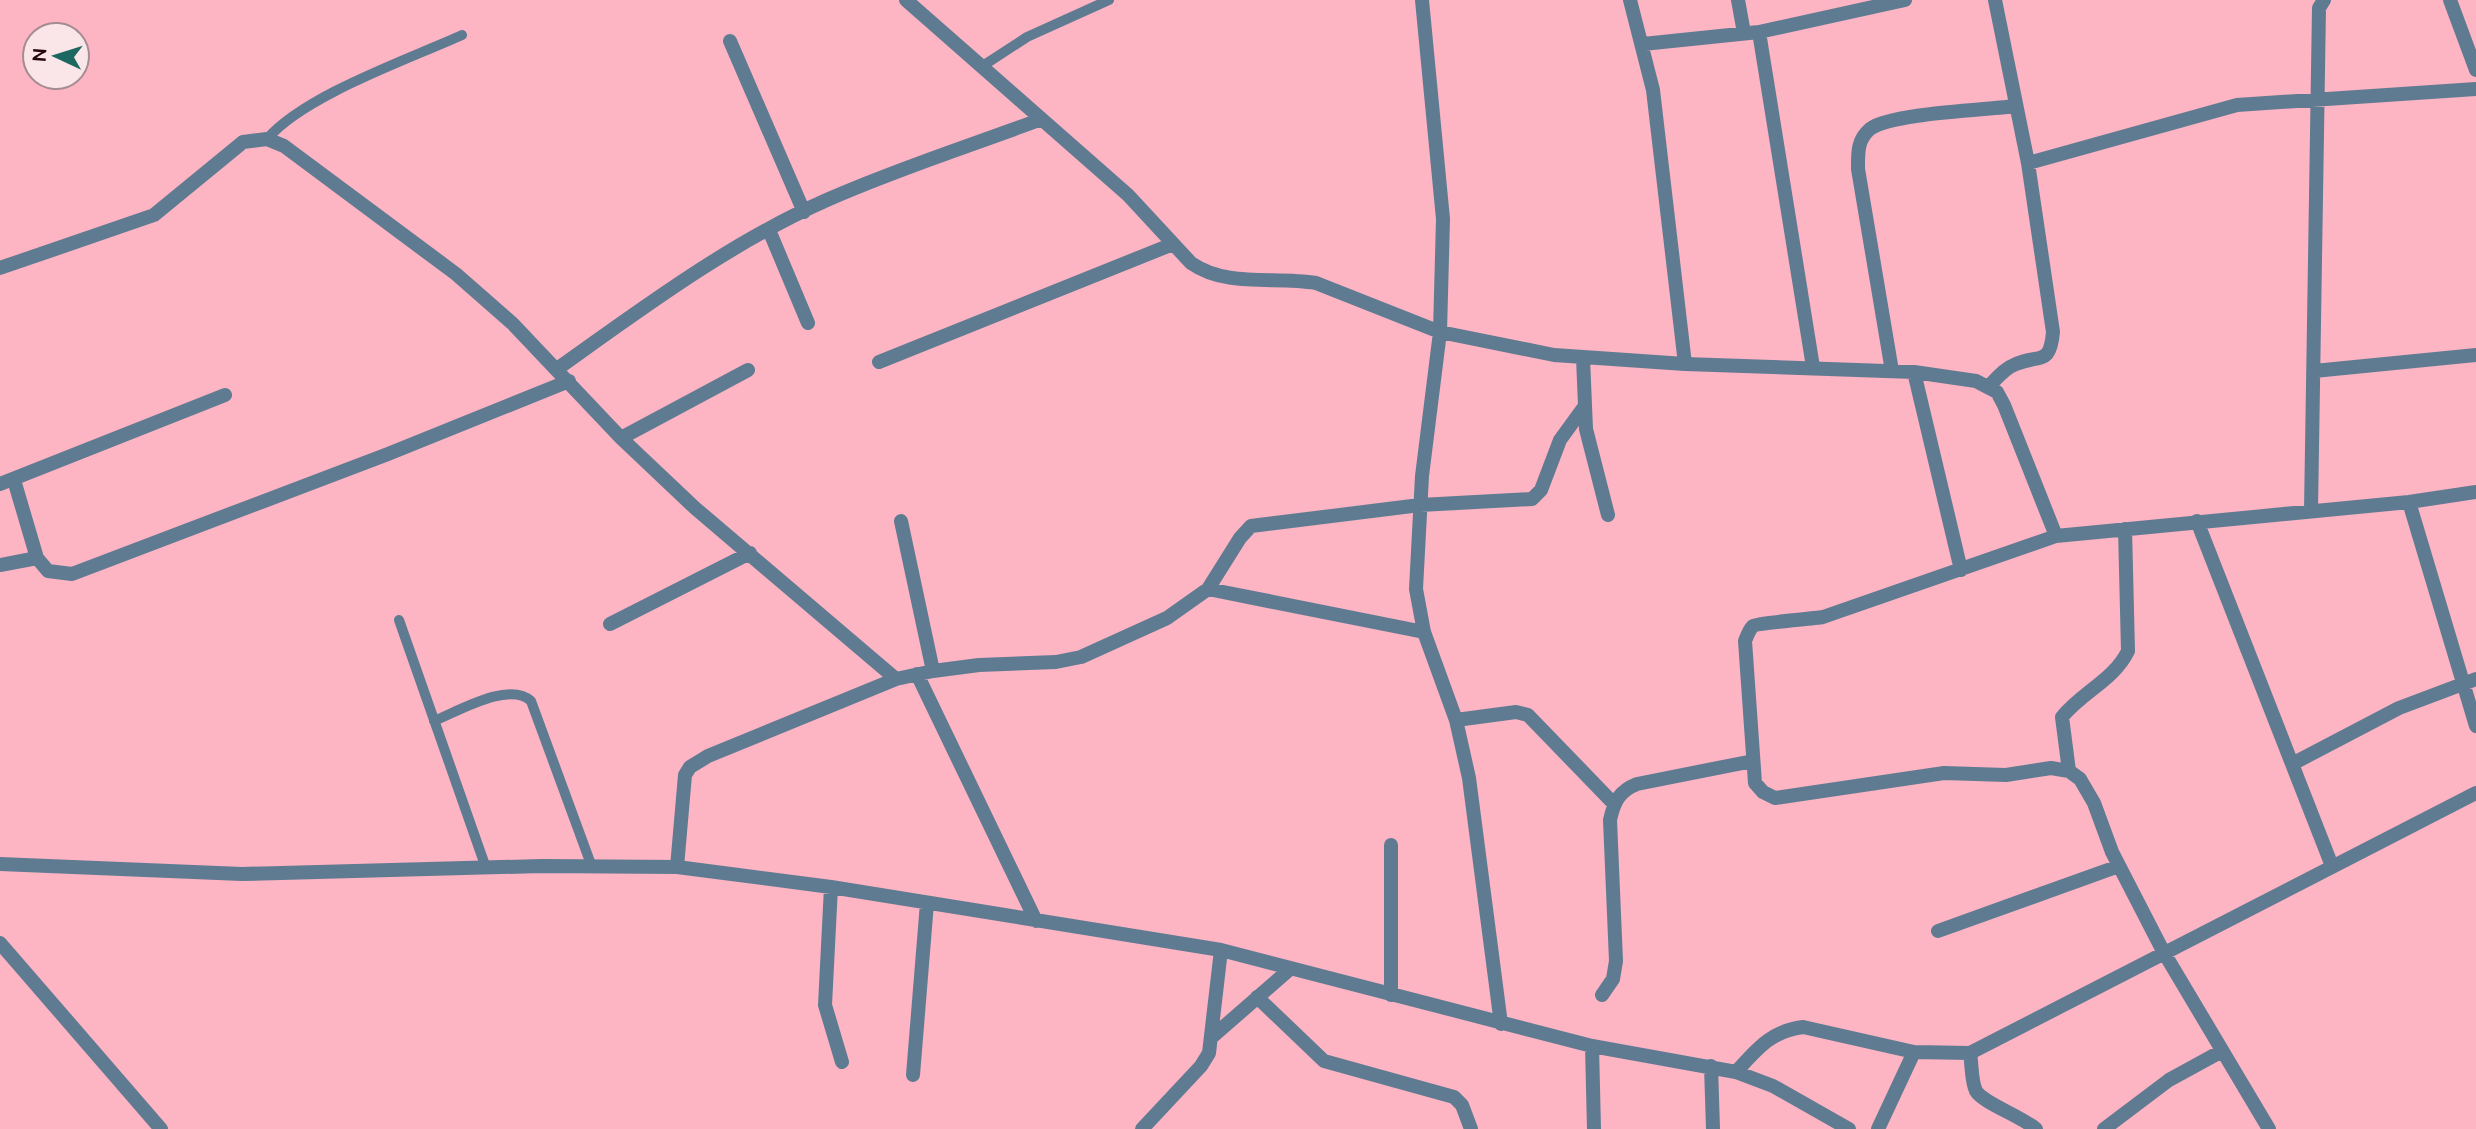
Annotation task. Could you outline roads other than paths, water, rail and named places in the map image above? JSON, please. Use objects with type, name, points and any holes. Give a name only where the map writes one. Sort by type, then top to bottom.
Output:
[{"type":"street","points":[[906,0],[1039,120],[1128,195],[1191,263],[1217,276],[1295,279],[1316,283],[1440,332],[1583,358],[1914,372],[1976,381],[1989,386],[2004,405],[2056,536]]},
{"type":"street","points":[[1422,0],[1443,219],[1440,332],[1420,505],[1416,589],[1424,632],[1456,720],[1469,778],[1501,1024]]},
{"type":"street","points":[[1630,0],[1653,90],[1685,364]]},
{"type":"street","points":[[1738,0],[1752,32],[1813,367]]},
{"type":"street","points":[[1643,44],[1752,32],[1905,0]]},
{"type":"street","points":[[1989,386],[2017,363],[2044,358],[2052,349],[2053,332],[2028,163],[1995,0]]},
{"type":"street","points":[[2311,511],[2320,101],[2319,8],[2324,0]]},
{"type":"street","points":[[2451,0],[2476,70]]},
{"type":"street","points":[[730,41],[804,212]]},
{"type":"street","points":[[2028,163],[2237,105],[2476,89]]},
{"type":"street","points":[[1892,371],[1858,169],[1858,146],[1870,129],[1890,120],[2016,107]]},
{"type":"street","points":[[557,369],[688,276],[769,230],[828,200],[1039,120]]},
{"type":"street","points":[[0,268],[154,215],[181,196],[233,149],[255,138],[267,139],[284,146],[456,274],[569,380],[621,438],[695,508],[897,680]]},
{"type":"street","points":[[769,230],[808,323]]},
{"type":"street","points":[[879,362],[1173,244]]},
{"type":"street","points":[[2314,371],[2476,355]]},
{"type":"street","points":[[1583,358],[1586,429],[1608,515]]},
{"type":"street","points":[[621,438],[748,370]]},
{"type":"street","points":[[1914,372],[1961,570]]},
{"type":"street","points":[[225,396],[7,482],[37,558],[48,570],[72,574],[388,454],[569,380]]},
{"type":"street","points":[[677,867],[682,788],[690,767],[708,756],[917,674],[933,670],[1056,662],[1081,657],[1167,618],[1208,589],[1240,538],[1251,526],[1420,505],[1532,499],[1541,490],[1560,440],[1584,407]]},
{"type":"street","points":[[2269,1129],[2163,951],[2119,866],[2094,803],[2080,779],[2068,771],[2051,768],[2006,775],[1933,774],[1774,798],[1763,792],[1755,783],[1745,641],[1751,628],[1758,623],[1785,623],[1823,617],[2056,536],[2409,502],[2476,492]]},
{"type":"street","points":[[2409,502],[2470,681],[2476,726]]},
{"type":"street","points":[[901,521],[933,670]]},
{"type":"street","points":[[2197,522],[2332,866]]},
{"type":"street","points":[[2068,771],[2062,717],[2071,705],[2120,667],[2128,651],[2125,529]]},
{"type":"street","points":[[610,624],[750,554]]},
{"type":"street","points":[[0,565],[37,558]]},
{"type":"street","points":[[1208,589],[1424,632]]},
{"type":"street","points":[[917,674],[1036,921]]},
{"type":"street","points":[[2292,764],[2399,708],[2470,681]]},
{"type":"street","points":[[1456,720],[1516,712],[1528,715],[1614,804]]},
{"type":"street","points":[[1602,995],[1613,979],[1616,961],[1611,820],[1614,804],[1623,790],[1637,784],[1753,761]]},
{"type":"street","points":[[1736,1072],[1766,1038],[1784,1030],[1803,1027],[1913,1052],[1970,1053],[2163,951],[2476,793]]},
{"type":"street","points":[[1391,845],[1391,995]]},
{"type":"street","points":[[0,864],[242,874],[677,867],[831,887],[1221,950],[1591,1046],[1711,1066],[1773,1086],[1849,1129]]},
{"type":"street","points":[[1938,931],[2119,866]]},
{"type":"street","points":[[831,887],[825,1005],[842,1062]]},
{"type":"street","points":[[913,1075],[927,903]]},
{"type":"street","points":[[0,943],[161,1129]]},
{"type":"street","points":[[1142,1129],[1201,1066],[1212,1037],[1221,950]]},
{"type":"street","points":[[1212,1037],[1290,969]]},
{"type":"street","points":[[1257,997],[1324,1061],[1454,1097],[1466,1113],[1471,1129]]},
{"type":"street","points":[[1591,1046],[1594,1129]]},
{"type":"street","points":[[2104,1129],[2168,1080],[2222,1051]]},
{"type":"street","points":[[1878,1129],[1913,1052]]},
{"type":"street","points":[[1970,1053],[1975,1089],[1984,1101],[2006,1109],[2036,1129]]},
{"type":"street","points":[[1711,1066],[1713,1129]]},
{"type":"lane","points":[[981,67],[1027,37],[1109,0]]},
{"type":"lane","points":[[267,139],[279,125],[308,105],[462,35]]},
{"type":"lane","points":[[399,620],[486,868]]},
{"type":"lane","points":[[434,721],[504,693],[524,695],[531,701],[592,867]]}]
